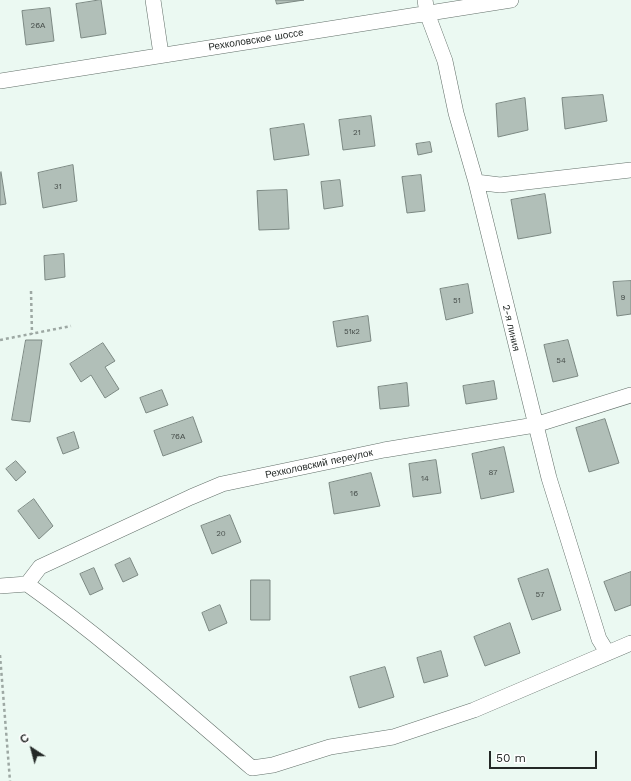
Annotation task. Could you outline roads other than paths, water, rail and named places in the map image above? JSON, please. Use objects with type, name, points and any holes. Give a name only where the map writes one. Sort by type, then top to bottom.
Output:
[{"type":"street","points":[[153,0],[161,54]]},
{"type":"street","name":"Рехколовское шоссе","points":[[0,80],[161,54],[426,7],[512,0]]},
{"type":"street","name":"2-я линия","points":[[426,7],[445,61],[456,113],[476,182],[549,478],[592,619],[599,639],[607,652]]},
{"type":"street","points":[[476,182],[500,185],[631,170]]},
{"type":"street","name":"Рехколовский переулок","points":[[27,584],[40,567],[222,484],[384,450],[535,425],[631,395]]},
{"type":"street","points":[[0,586],[27,584],[60,607],[115,651],[252,768],[273,765],[330,747],[394,737],[474,710],[631,643]]}]
